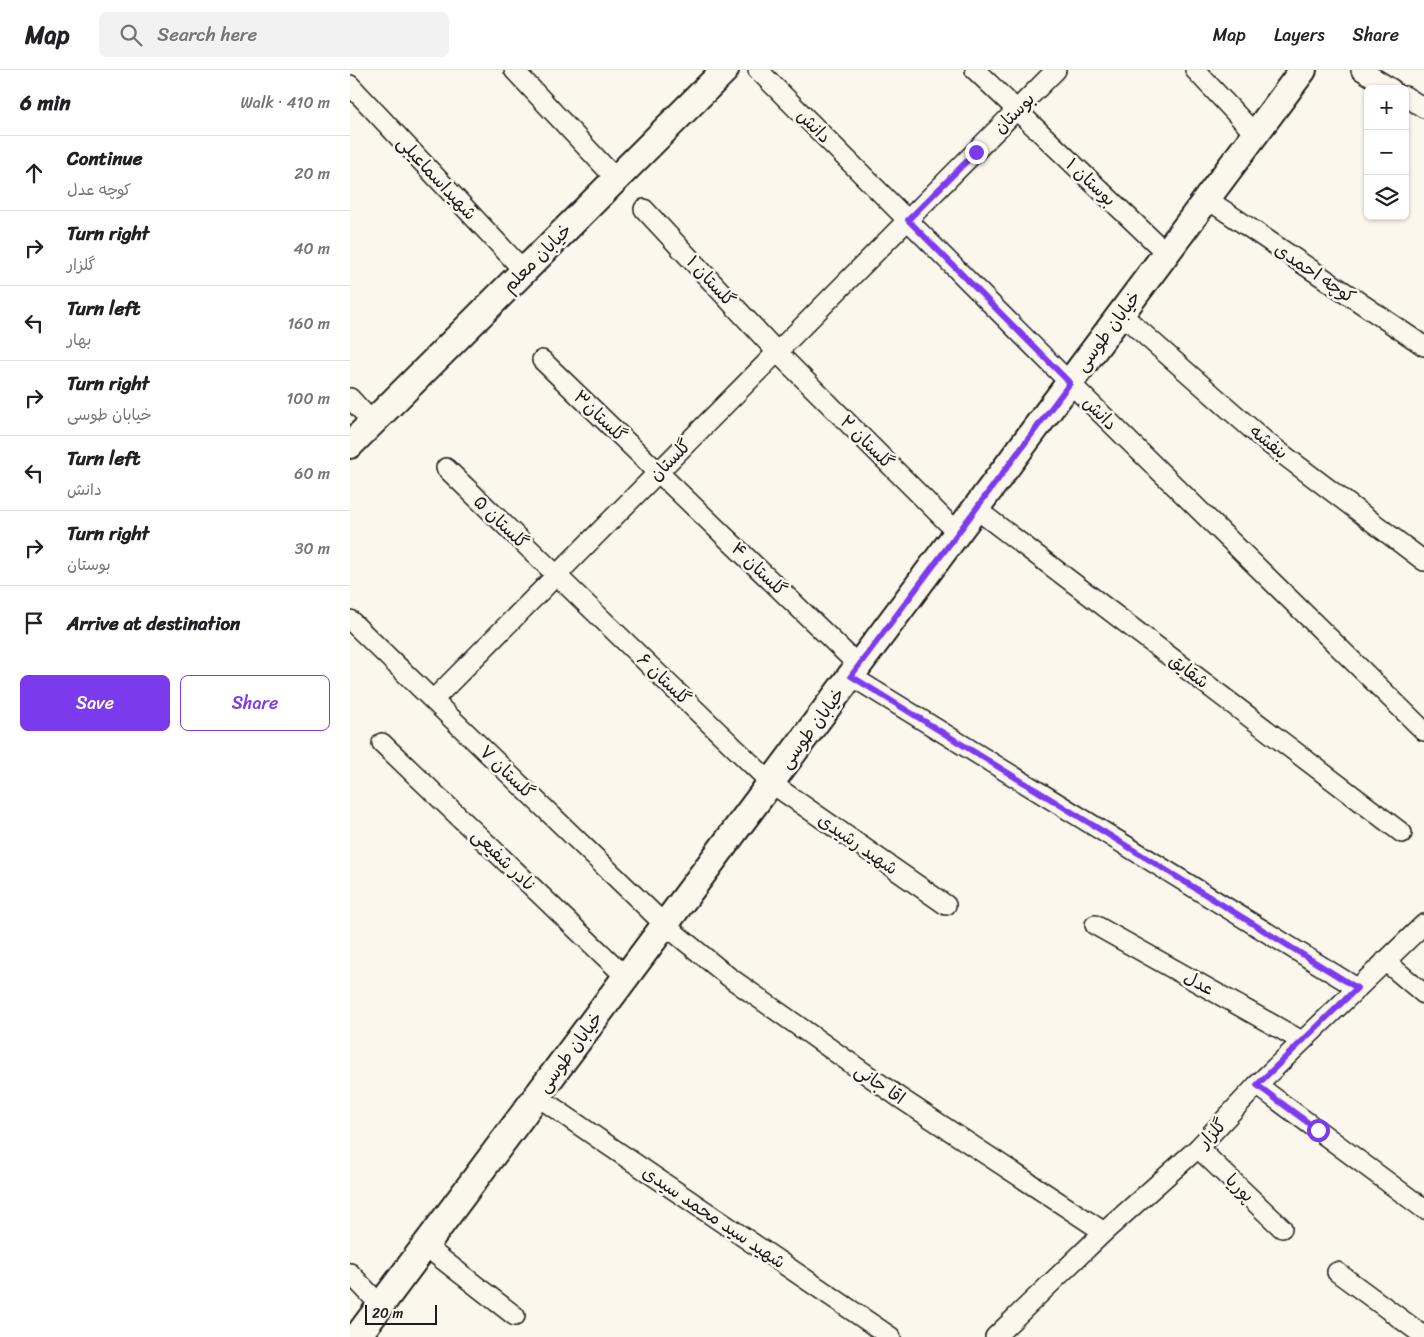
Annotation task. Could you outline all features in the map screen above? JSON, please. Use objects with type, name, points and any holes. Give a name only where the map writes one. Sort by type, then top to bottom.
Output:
[{"type":"street","points":[[514,70],[616,179]]},
{"type":"street","name":"خیابان معلم","points":[[350,446],[725,70]]},
{"type":"street","name":"دانش","points":[[758,70],[1070,383],[1424,731]]},
{"type":"street","name":"بوستان ۱","points":[[975,70],[1166,253]]},
{"type":"street","name":"بوستان","points":[[908,220],[1056,70]]},
{"type":"street","points":[[1195,70],[1255,134]]},
{"type":"street","name":"خیابان طوسی","points":[[357,1337],[1304,70]]},
{"type":"street","points":[[1361,70],[1385,85]]},
{"type":"street","name":"شهیداسماعیلی","points":[[350,85],[524,271]]},
{"type":"street","points":[[1409,99],[1424,108]]},
{"type":"street","name":"کوچه احمدی","points":[[1207,199],[1424,346]]},
{"type":"street","name":"گلستان ۱","points":[[644,210],[777,352]]},
{"type":"street","name":"گلستان","points":[[433,700],[908,220]]},
{"type":"street","name":"بنفشه","points":[[1121,314],[1264,440],[1424,561]]},
{"type":"street","name":"گلستان ۲","points":[[777,352],[958,533]]},
{"type":"street","name":"گلستان۳","points":[[542,360],[658,472]]},
{"type":"street","points":[[350,398],[373,422]]},
{"type":"street","name":"گلستان ۵","points":[[446,468],[556,575]]},
{"type":"street","name":"گلستان ۴","points":[[658,472],[855,671],[1357,988]]},
{"type":"street","name":"شقایق","points":[[976,509],[1402,833]]},
{"type":"street","name":"گلستان ۶","points":[[556,575],[771,783]]},
{"type":"street","name":"گلستان ۷","points":[[350,620],[665,925]]},
{"type":"street","name":"نادر شفیعی","points":[[382,742],[626,977]]},
{"type":"street","name":"شهید رشیدی","points":[[771,783],[946,905]]},
{"type":"street","name":"گلزار","points":[[995,1337],[1104,1232],[1198,1148],[1257,1085],[1424,924]]},
{"type":"street","name":"اقا جانی","points":[[665,925],[729,978],[900,1098],[1104,1232]]},
{"type":"street","name":"عدل","points":[[1095,925],[1302,1041]]},
{"type":"street","points":[[1385,962],[1424,994]]},
{"type":"street","points":[[1257,1085],[1424,1209]]},
{"type":"street","name":"شهید سید محمد سیدی","points":[[537,1096],[891,1337]]},
{"type":"street","name":"پوریا","points":[[1198,1148],[1282,1228]]},
{"type":"street","points":[[425,1246],[515,1316]]},
{"type":"street","points":[[1337,1272],[1424,1336]]},
{"type":"street","points":[[350,1273],[381,1306]]},
{"type":"route","points":[[976,152],[908,220],[1070,383],[851,676],[1357,988],[1257,1085],[1318,1130]]}]
